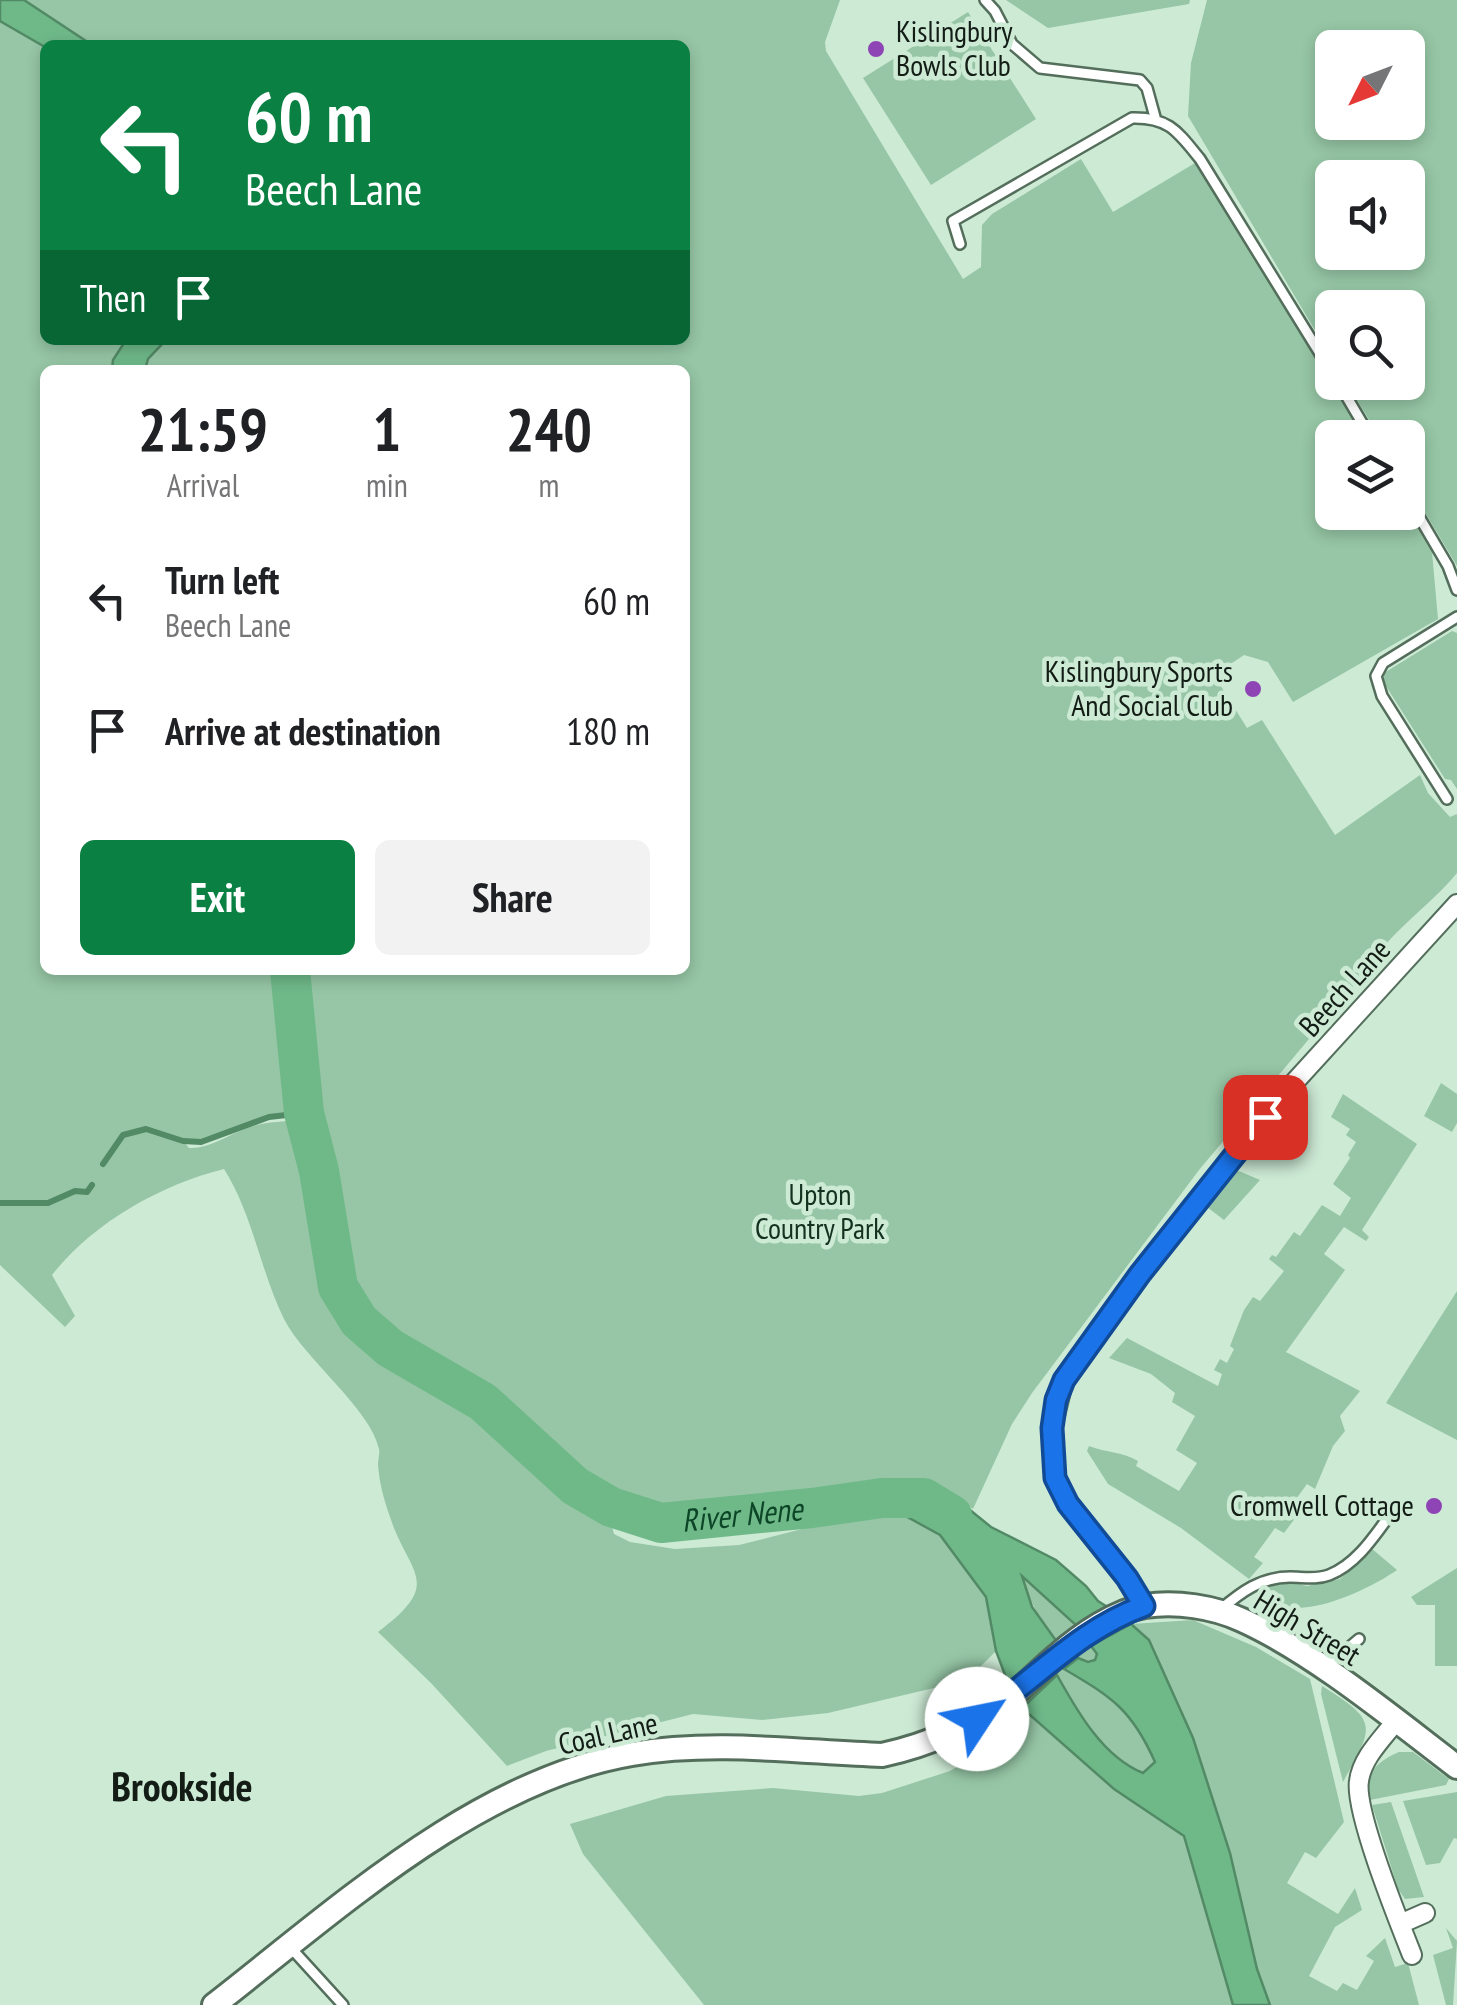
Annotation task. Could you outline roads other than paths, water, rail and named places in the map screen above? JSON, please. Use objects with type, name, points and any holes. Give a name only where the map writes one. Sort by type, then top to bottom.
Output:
[{"type":"street","name":"Beech Lane","points":[[1144,1606],[1127,1578],[1068,1504],[1055,1478],[1052,1428],[1064,1380],[1140,1274],[1280,1098],[1457,904]]},
{"type":"street","name":"High Street","points":[[1013,1695],[1061,1652],[1120,1614],[1144,1606],[1187,1605],[1242,1620],[1324,1670],[1457,1767]]},
{"type":"street","name":"Coal Lane","points":[[228,2001],[289,1945],[392,1866],[468,1819],[569,1770],[631,1754],[692,1747],[882,1755],[923,1745],[977,1719],[1013,1695]]},
{"type":"street","points":[[1396,1721],[1370,1754],[1358,1785],[1360,1804],[1412,1955]]},
{"type":"street","points":[[1400,1924],[1425,1913]]},
{"type":"lane","points":[[985,0],[995,10],[1012,44],[1040,68],[1140,80],[1147,88],[1155,117]]},
{"type":"lane","points":[[960,244],[952,221],[1132,118],[1155,117],[1174,128],[1200,159],[1315,345]]},
{"type":"lane","points":[[1425,527],[1457,590]]},
{"type":"lane","points":[[1447,799],[1382,696],[1376,676],[1383,663],[1457,617]]},
{"type":"lane","points":[[1218,1612],[1268,1578],[1330,1575],[1366,1547],[1395,1508]]},
{"type":"lane","points":[[1324,1670],[1333,1658],[1359,1639]]},
{"type":"lane","points":[[289,1945],[343,2005]]},
{"type":"waterway","name":"River Nene","points":[[290,975],[304,1113],[319,1171],[338,1287],[359,1321],[390,1348],[483,1402],[575,1486],[611,1507],[661,1523],[882,1498],[924,1498],[952,1515]]},
{"type":"waterway","points":[[103,1164],[123,1135],[146,1129],[183,1141],[201,1142],[269,1117],[304,1113]]},
{"type":"waterway","points":[[0,1203],[48,1203],[75,1191],[87,1192],[92,1185]]},
{"type":"place","name":"Kislingbury Bowls Club","points":[[876,49]]},
{"type":"place","name":"Kislingbury Sports And Social Club","points":[[1253,689]]},
{"type":"place","name":"Cromwell Cottage","points":[[1434,1506]]},
{"type":"district","name":"Brookside","points":[[182,1787]]},
{"type":"park label","name":"Upton Country Park","points":[[820,1212]]}]
